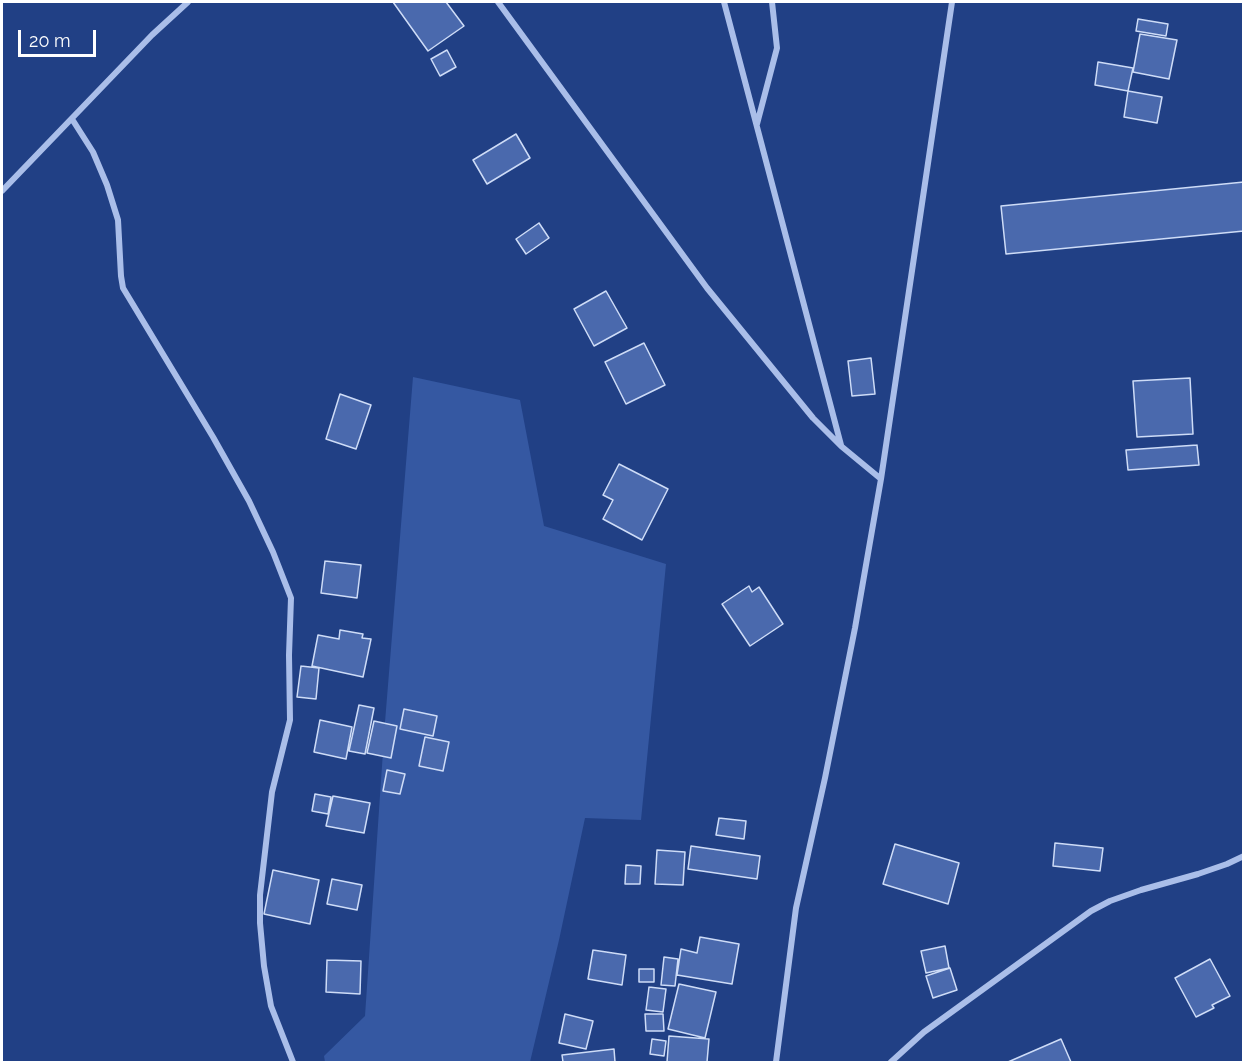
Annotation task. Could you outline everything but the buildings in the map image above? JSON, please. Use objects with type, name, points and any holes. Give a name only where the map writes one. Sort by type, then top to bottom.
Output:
[{"type":"street","points":[[2,191],[152,36],[188,2]]},
{"type":"street","points":[[498,2],[707,288],[813,418],[841,446],[881,479]]},
{"type":"street","points":[[724,2],[841,446]]},
{"type":"street","points":[[756,126],[777,48],[772,2]]},
{"type":"street","points":[[776,1062],[796,908],[853,639],[881,479],[952,2]]},
{"type":"street","points":[[72,119],[93,152],[118,220],[123,288],[249,501],[291,598],[290,720],[272,792],[260,895],[260,922],[271,1006],[293,1062]]},
{"type":"street","points":[[891,1062],[924,1032],[1090,911],[1110,901],[1198,874],[1244,856]]},
{"type":"shaded area","points":[[413,377],[520,400],[544,526],[666,564],[641,820],[585,818],[530,1062],[325,1062],[324,1056],[365,1016],[385,722]]}]
